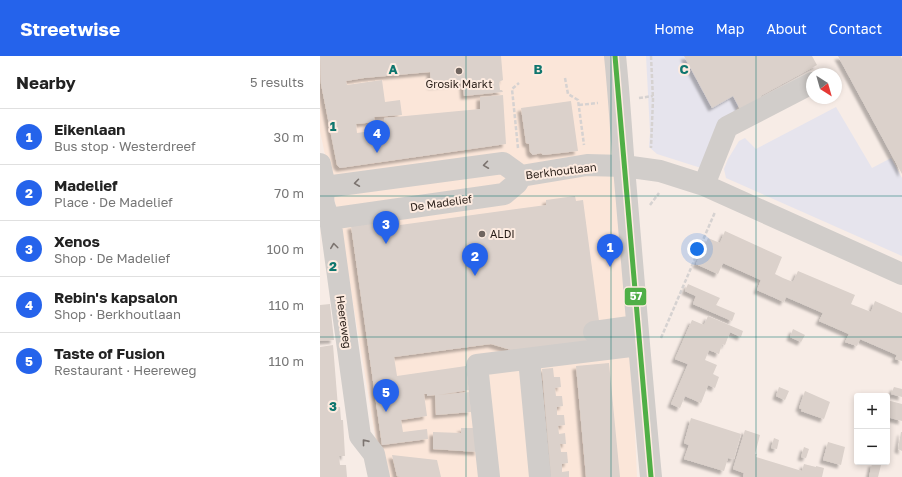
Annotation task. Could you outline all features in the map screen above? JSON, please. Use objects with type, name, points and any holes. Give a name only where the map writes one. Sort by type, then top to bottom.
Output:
[{"type":"street","points":[[615,56],[620,100],[624,166],[645,338],[651,477]]},
{"type":"street","points":[[714,189],[727,127],[806,86]]},
{"type":"street","name":"Berkhoutlaan","points":[[324,205],[503,163],[521,176],[587,165],[624,166],[660,171],[714,189],[902,274]]},
{"type":"street","name":"Heereweg","points":[[320,164],[324,205],[360,436],[374,454],[379,477]]},
{"type":"street","name":"De Madelief","points":[[324,205],[476,198],[504,194],[517,183],[521,176]]},
{"type":"street","points":[[594,332],[645,338]]},
{"type":"street","points":[[489,477],[477,365],[529,359],[645,338]]},
{"type":"street","points":[[529,359],[540,477]]},
{"type":"path","points":[[565,78],[568,94],[578,100],[587,165]]},
{"type":"path","points":[[519,83],[512,89],[521,176]]},
{"type":"path","points":[[645,338],[714,189]]},
{"type":"shaded area","points":[[320,56],[618,56],[637,477],[386,477],[377,447],[341,231],[320,131]]},
{"type":"shaded area","points":[[646,56],[685,56],[730,88],[739,105],[701,168],[657,154],[649,147],[650,132]]},
{"type":"shaded area","points":[[836,107],[872,168],[891,158],[902,178],[902,256],[726,178],[724,169],[739,141],[745,138],[756,149]]},
{"type":"building","points":[[320,56],[501,56],[503,80],[499,82],[500,90],[503,92],[464,96],[463,83],[431,86],[430,72],[346,81],[347,85],[382,80],[385,102],[400,100],[402,115],[374,117],[375,122],[356,124],[357,133],[385,129],[384,118],[480,109],[480,97],[503,95],[506,144],[340,168],[337,165],[321,84]]},
{"type":"building","points":[[684,56],[812,56],[817,65],[811,68],[806,68],[806,71],[760,96],[762,99],[741,111],[733,96],[712,108]]},
{"type":"building","points":[[838,56],[901,56],[902,174]]},
{"type":"building","points":[[571,101],[578,151],[543,155],[541,153],[533,155],[530,152],[529,144],[526,143],[521,108]]},
{"type":"building","points":[[575,196],[576,201],[583,200],[599,321],[595,343],[511,350],[491,344],[394,357],[397,376],[466,366],[469,390],[438,395],[470,392],[471,412],[436,415],[435,395],[427,396],[427,394],[424,394],[427,416],[401,420],[403,432],[427,429],[428,439],[382,445],[351,226],[400,219],[400,225],[546,205],[546,200]]},
{"type":"building","points":[[725,231],[782,257],[775,274],[783,278],[793,282],[798,271],[855,295],[851,304],[871,312],[875,301],[902,313],[902,361],[895,359],[897,355],[860,339],[857,346],[845,342],[849,334],[819,321],[823,313],[786,297],[784,302],[757,290],[761,280],[723,263],[718,274],[696,264],[708,238],[720,243]]},
{"type":"building","points":[[688,284],[720,298],[716,305],[735,313],[732,321],[693,304],[696,296],[685,291]]},
{"type":"building","points":[[330,304],[334,340],[320,341],[320,305]]},
{"type":"building","points":[[708,316],[743,331],[741,337],[730,332],[725,345],[722,344],[719,354],[709,350],[705,360],[717,365],[713,374],[719,377],[715,388],[708,385],[701,403],[685,396],[680,408],[671,404],[688,364],[675,359],[692,320],[704,325]]},
{"type":"building","points":[[793,329],[805,335],[801,342],[790,337]]},
{"type":"building","points":[[333,345],[338,407],[340,407],[341,420],[343,420],[345,456],[339,456],[340,465],[346,465],[347,477],[320,477],[320,347]]},
{"type":"building","points":[[609,363],[620,477],[586,477],[576,366]]},
{"type":"building","points":[[553,368],[554,377],[560,377],[561,387],[555,388],[556,396],[562,396],[563,406],[557,407],[557,415],[564,415],[565,425],[558,426],[559,434],[565,433],[566,444],[560,444],[561,452],[567,452],[568,463],[562,464],[562,472],[569,471],[569,477],[551,477],[542,369]]},
{"type":"building","points":[[779,387],[789,391],[785,400],[776,396]]},
{"type":"building","points":[[894,387],[902,389],[902,397],[891,394]]},
{"type":"building","points":[[805,391],[830,402],[824,419],[801,411],[802,409],[799,408]]},
{"type":"building","points":[[890,401],[902,404],[902,421],[890,418]]},
{"type":"building","points":[[691,418],[741,434],[734,459],[728,458],[724,471],[684,459],[689,445],[684,443]]},
{"type":"building","points":[[461,428],[475,428],[478,452],[433,449],[433,432],[461,433]]},
{"type":"building","points":[[745,430],[760,435],[755,454],[757,454],[756,457],[802,471],[804,464],[824,468],[822,477],[743,477],[744,473],[733,469]]},
{"type":"building","points":[[902,432],[902,451],[898,449]]},
{"type":"building","points":[[774,438],[779,440],[777,449],[771,448]]},
{"type":"building","points":[[828,442],[845,447],[841,465],[823,460]]},
{"type":"building","points":[[804,447],[809,449],[806,458],[801,457]]},
{"type":"building","points":[[392,455],[437,460],[441,477],[397,476]]},
{"type":"building","points":[[872,465],[881,465],[878,477],[869,477]]},
{"type":"transit line","name":"57","points":[[615,56],[651,477]]},
{"type":"place","name":"Grosik Markt","points":[[459,71]]},
{"type":"place","name":"Rebin's kapsalon","points":[[377,153]]},
{"type":"place","name":"ALDI","points":[[482,234]]},
{"type":"place","name":"Xenos","points":[[386,244]]},
{"type":"place","name":"Eikenlaan","points":[[610,267]]},
{"type":"place","name":"Madelief","points":[[475,276]]},
{"type":"place","name":"Taste of Fusion","points":[[386,412]]}]
